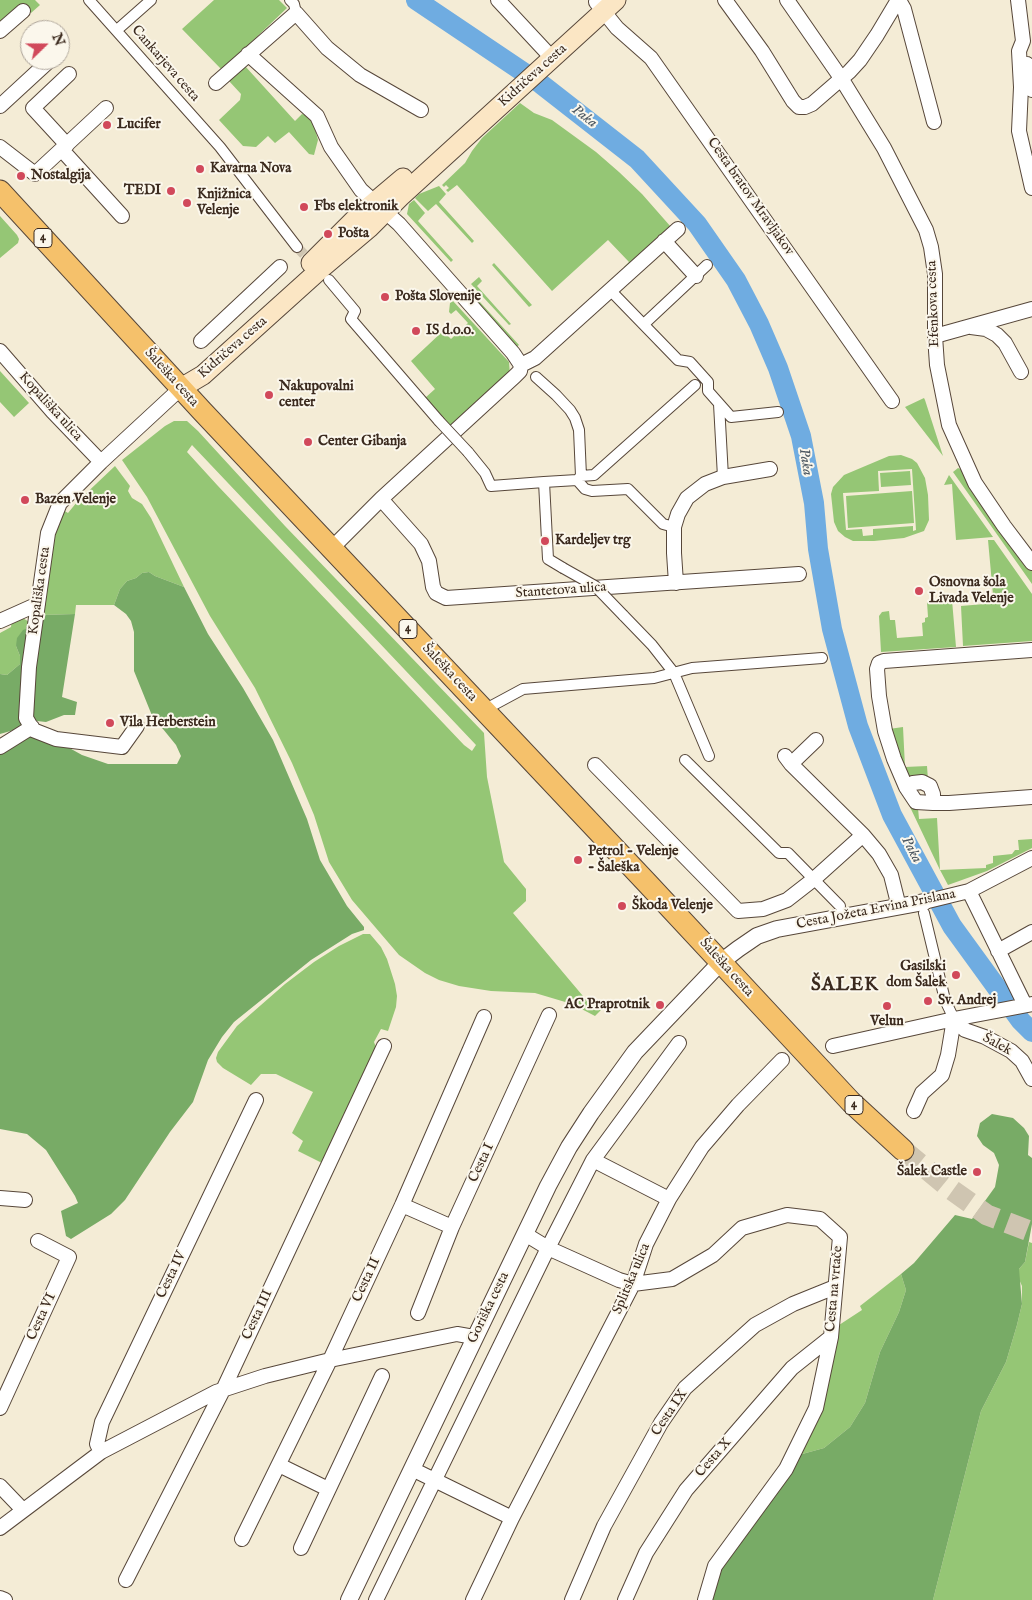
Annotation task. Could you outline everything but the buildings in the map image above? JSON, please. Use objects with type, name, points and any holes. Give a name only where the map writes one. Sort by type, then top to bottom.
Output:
[{"type":"main road","name":"Kidričeva cesta","points":[[181,388],[203,375],[369,228],[380,207],[604,3]]},
{"type":"main road","name":"Šaleška cesta","points":[[0,191],[181,388],[851,1102],[903,1150]]},
{"type":"street","name":"Cankarjeva cesta","points":[[88,0],[117,30],[220,147],[297,247]]},
{"type":"street","points":[[117,30],[151,0]]},
{"type":"street","points":[[498,0],[549,54]]},
{"type":"street","points":[[725,0],[762,51],[793,101],[799,107],[812,104],[860,60],[898,0],[904,9],[934,122]]},
{"type":"street","name":"Efenkova cesta","points":[[787,0],[841,78],[884,148],[926,230],[935,274],[937,365],[949,424],[975,483],[1032,563]]},
{"type":"street","points":[[1018,0],[1032,90]]},
{"type":"street","name":"Cesta bratov Mravljakov","points":[[604,3],[617,28],[651,58],[892,401]]},
{"type":"street","points":[[216,83],[248,54],[293,6],[327,48],[360,75],[421,110]]},
{"type":"street","points":[[0,31],[23,11]]},
{"type":"street","points":[[1023,41],[1019,51],[1021,88],[1019,131],[1032,188]]},
{"type":"street","points":[[248,54],[316,116],[331,147],[361,190],[399,224],[513,353],[521,365],[520,371],[516,376],[413,463],[381,499],[332,548]]},
{"type":"street","points":[[0,106],[39,70]]},
{"type":"street","points":[[69,74],[33,108],[64,148],[122,216]]},
{"type":"street","points":[[0,147],[35,174],[106,108]]},
{"type":"street","points":[[521,365],[535,358],[678,229]]},
{"type":"street","points":[[664,241],[696,276]]},
{"type":"street","points":[[644,324],[707,265]]},
{"type":"street","points":[[202,340],[280,267]]},
{"type":"street","points":[[329,280],[355,311],[351,319],[468,452],[485,474],[488,489],[594,475],[695,385]]},
{"type":"street","points":[[610,290],[678,360],[690,362],[708,382],[708,391],[731,417],[778,412]]},
{"type":"street","points":[[935,336],[1032,309]]},
{"type":"street","points":[[969,327],[986,329],[997,335],[1005,344],[1021,372]]},
{"type":"street","name":"Kopališka ulica","points":[[0,351],[101,462]]},
{"type":"street","points":[[536,377],[556,395],[575,418],[579,430],[579,478],[585,489],[592,491],[628,489],[663,524],[674,526]]},
{"type":"street","name":"Kopališka cesta","points":[[32,727],[26,718],[29,668],[48,533],[60,503],[181,388]]},
{"type":"street","points":[[719,404],[723,477]]},
{"type":"street","points":[[676,583],[674,526],[687,498],[704,484],[723,477],[770,470]]},
{"type":"street","points":[[544,482],[548,559],[595,586],[652,645],[674,673],[708,756]]},
{"type":"street","name":"Stantetova ulica","points":[[381,499],[421,544],[429,562],[433,587],[441,596],[454,598],[799,574]]},
{"type":"street","points":[[0,621],[38,604]]},
{"type":"street","points":[[1032,650],[884,661],[879,663],[877,668],[879,696],[885,730],[916,802],[933,803],[1032,798]]},
{"type":"street","points":[[484,710],[523,689],[654,678],[692,668],[822,658]]},
{"type":"street","points":[[0,747],[32,727],[33,730],[56,739],[122,747],[137,726]]},
{"type":"street","points":[[816,740],[788,760],[863,835],[879,854],[892,875],[899,907]]},
{"type":"street","points":[[685,760],[779,853],[788,853],[840,906]]},
{"type":"street","points":[[595,765],[738,911],[763,909],[787,900],[814,879],[863,835]]},
{"type":"street","name":"Cesta Jožeta Ervina Prislana","points":[[654,1031],[721,962],[757,936],[773,930],[899,907],[924,908],[949,896],[968,891],[1032,858]]},
{"type":"street","name":"Šalek","points":[[833,1046],[1020,1006],[998,952],[968,891]]},
{"type":"street","points":[[914,1111],[922,1093],[942,1075],[948,1055],[954,1019],[945,1000],[924,908]]},
{"type":"street","points":[[998,952],[1032,932]]},
{"type":"street","name":"Cesta I","points":[[418,1312],[452,1227],[550,1015]]},
{"type":"street","name":"Cesta II","points":[[242,1539],[330,1360],[402,1205],[484,1017]]},
{"type":"street","name":"Šalek","points":[[954,1019],[965,1030],[996,1042],[1011,1051],[1022,1061],[1032,1079]]},
{"type":"street","name":"Goriška cesta","points":[[349,1600],[548,1186],[590,1113],[635,1052],[654,1031]]},
{"type":"street","points":[[376,1600],[593,1160],[679,1043]]},
{"type":"street","name":"Cesta III","points":[[126,1580],[223,1390],[384,1046]]},
{"type":"street","name":"Splitska ulica","points":[[473,1600],[512,1518],[633,1284],[646,1244],[669,1200],[702,1147],[738,1105],[782,1060]]},
{"type":"street","name":"Cesta IV","points":[[101,1452],[97,1444],[102,1422],[256,1100]]},
{"type":"street","points":[[593,1160],[669,1200]]},
{"type":"street","points":[[0,1198],[25,1200]]},
{"type":"street","points":[[402,1205],[452,1227]]},
{"type":"street","name":"Cesta na vrtače","points":[[525,1234],[548,1248],[619,1280],[633,1284],[672,1278],[713,1255],[742,1228],[787,1215],[820,1219],[840,1237],[831,1337],[816,1408],[786,1469],[714,1566],[705,1600]]},
{"type":"street","name":"Cesta VI","points":[[0,1408],[69,1257],[38,1241]]},
{"type":"street","name":"Cesta IX","points":[[572,1600],[604,1526],[661,1423],[685,1388],[755,1325],[793,1304],[835,1287]]},
{"type":"street","points":[[0,1528],[101,1452],[223,1390],[265,1376],[330,1360],[457,1334],[474,1337]]},
{"type":"street","name":"Cesta X","points":[[625,1600],[646,1553],[686,1490],[792,1368],[831,1337]]},
{"type":"street","points":[[301,1548],[382,1376]]},
{"type":"street","points":[[279,1465],[328,1489]]},
{"type":"street","points":[[412,1470],[512,1518]]},
{"type":"street","points":[[0,1486],[23,1510]]},
{"type":"street","points":[[0,1598],[5,1600]]},
{"type":"green space","points":[[0,0],[35,0],[40,5],[31,13],[24,5],[0,23]]},
{"type":"green space","points":[[214,0],[279,0],[287,8],[222,70],[182,29]]},
{"type":"green space","points":[[245,66],[295,121],[302,114],[312,117],[318,140],[314,155],[309,154],[289,132],[275,143],[268,136],[256,147],[243,146],[219,120],[240,100],[241,94],[229,81]]},
{"type":"green space","points":[[520,103],[534,113],[552,120],[596,152],[642,194],[671,227],[624,269],[629,262],[608,240],[552,291],[457,185],[448,192],[446,190],[449,188],[446,185],[444,187],[442,185],[465,163],[482,138]]},
{"type":"green space","points":[[439,186],[446,194],[439,202],[474,241],[472,243],[436,204],[428,211],[415,198],[419,194]]},
{"type":"green space","points":[[414,200],[425,213],[418,221],[453,260],[451,262],[407,214],[409,204]]},
{"type":"green space","points":[[0,216],[19,239],[18,243],[0,258]]},
{"type":"green space","points":[[494,263],[532,305],[529,307],[492,265]]},
{"type":"green space","points":[[479,277],[482,281],[477,286],[511,324],[509,325],[471,284]]},
{"type":"green space","points":[[469,290],[519,345],[515,348],[469,296]]},
{"type":"green space","points":[[453,301],[509,362],[510,375],[451,427],[425,398],[435,389],[411,361],[443,331],[451,339],[468,323],[456,310],[451,314],[449,312],[450,303]]},
{"type":"green space","points":[[0,371],[29,403],[14,417],[0,402]]},
{"type":"green space","points":[[924,398],[925,400],[943,456],[905,407]]},
{"type":"green space","points":[[174,421],[187,421],[198,431],[285,526],[484,733],[487,777],[504,862],[526,889],[526,901],[513,913],[588,1002],[592,1006],[597,1002],[603,1008],[595,1016],[572,1004],[535,993],[491,991],[459,986],[439,980],[399,955],[352,900],[329,862],[314,815],[292,763],[255,688],[210,616],[147,497],[122,460]],"holes":[[[192,445],[476,745],[472,751],[464,745],[218,486],[187,452]]]},
{"type":"green space","points":[[901,455],[917,463],[925,478],[929,520],[924,531],[904,538],[853,541],[838,531],[834,522],[831,494],[833,487],[844,475],[889,456]],"holes":[[[912,469],[916,530],[913,531],[913,526],[873,529],[873,535],[863,536],[862,529],[846,530],[843,493],[879,491],[878,471]]]},
{"type":"green space","points":[[115,466],[130,486],[128,491],[132,498],[142,504],[151,518],[184,587],[149,572],[142,573],[136,578],[127,581],[120,589],[114,605],[76,605],[75,614],[41,615],[51,541],[63,510],[68,513]]},
{"type":"green space","points":[[958,468],[963,470],[982,504],[1032,570],[1032,584],[953,472]]},
{"type":"green space","points":[[910,471],[911,485],[881,487],[880,473]]},
{"type":"green space","points":[[949,475],[993,537],[956,540],[952,484],[944,485]]},
{"type":"green space","points":[[912,491],[914,523],[848,528],[846,496]]},
{"type":"green space","points":[[988,540],[994,540],[1032,594],[1032,641],[963,646],[961,606],[1008,602],[1008,594],[993,595]]},
{"type":"green space","points":[[149,572],[184,587],[208,634],[243,688],[273,740],[307,819],[320,860],[347,906],[364,927],[364,930],[352,934],[311,960],[234,1022],[208,1060],[193,1102],[170,1132],[125,1200],[111,1214],[71,1239],[66,1236],[61,1211],[78,1203],[46,1150],[27,1134],[0,1129],[0,751],[30,735],[64,745],[82,755],[108,764],[177,764],[181,756],[176,745],[163,729],[155,723],[134,671],[134,632],[131,621],[126,614],[114,605],[120,589],[127,581],[136,578],[142,573]]},
{"type":"green space","points":[[952,600],[956,647],[881,652],[879,616],[882,612],[889,611],[890,620],[895,620],[897,638],[923,636],[922,623],[928,617],[927,602]]},
{"type":"green space","points":[[75,614],[62,697],[77,702],[75,715],[64,715],[46,722],[37,721],[31,716],[41,615]]},
{"type":"green space","points":[[21,617],[31,623],[16,646],[20,656],[20,664],[7,675],[0,674],[0,633],[11,627],[12,619]]},
{"type":"green space","points":[[32,626],[21,705],[21,728],[0,734],[0,674],[7,675],[20,664],[20,656],[16,646],[17,638],[23,630]]},
{"type":"green space","points":[[903,727],[905,767],[927,766],[928,780],[909,779],[889,729]]},
{"type":"green space","points":[[910,807],[918,808],[919,819],[937,818],[940,870]]},
{"type":"green space","points":[[1032,839],[1032,848],[987,871],[948,885],[940,870],[986,868],[986,865],[993,863],[993,856],[1012,854],[1015,850],[1019,850],[1018,840]]},
{"type":"green space","points":[[363,934],[370,934],[381,947],[387,959],[395,984],[396,1007],[388,1031],[381,1029],[374,1042],[378,1053],[322,1163],[298,1151],[303,1141],[292,1133],[313,1092],[276,1074],[261,1074],[251,1085],[223,1068],[216,1058],[218,1052],[237,1026],[285,984],[314,962]]},
{"type":"green space","points":[[992,1114],[1013,1118],[1024,1128],[1029,1136],[1028,1155],[1032,1158],[1032,1224],[1025,1262],[1019,1269],[1022,1304],[1017,1325],[1006,1362],[981,1411],[933,1600],[707,1600],[718,1566],[795,1456],[824,1448],[850,1427],[865,1403],[880,1352],[899,1312],[906,1290],[901,1274],[914,1263],[955,1215],[972,1219],[995,1187],[999,1165],[994,1153],[983,1145],[977,1136],[980,1123]]},
{"type":"green space","points":[[1029,1242],[1032,1243],[1032,1600],[933,1600],[981,1411],[1006,1362],[1017,1325],[1022,1304],[1022,1286],[1018,1277],[1019,1269],[1025,1262]]},
{"type":"green space","points":[[901,1274],[906,1290],[899,1312],[880,1352],[865,1403],[850,1427],[824,1448],[795,1456],[836,1327],[862,1310],[860,1306]]},
{"type":"waterway","name":"Paka","points":[[416,0],[541,84],[637,159],[697,224],[736,280],[759,324],[778,368],[801,436],[814,503],[818,549],[832,629],[858,726],[892,815],[952,926],[1021,1021],[1032,1032]]},
{"type":"tunnel","points":[[297,247],[314,265]]},
{"type":"tunnel","points":[[903,1150],[952,1190],[987,1215],[1032,1232]]},
{"type":"place","name":"Lucifer","points":[[107,125]]},
{"type":"place","name":"Kavarna Nova","points":[[200,169]]},
{"type":"place","name":"Nostalgija","points":[[21,176]]},
{"type":"place","name":"TEDI","points":[[171,191]]},
{"type":"place","name":"Knjižnica Velenje","points":[[187,203]]},
{"type":"place","name":"Fbs elektronik","points":[[304,207]]},
{"type":"place","name":"Pošta","points":[[328,234]]},
{"type":"place","name":"Pošta Slovenije","points":[[385,297]]},
{"type":"place","name":"IS d.o.o.","points":[[416,331]]},
{"type":"place","name":"Nakupovalni center","points":[[269,395]]},
{"type":"place","name":"Center Gibanja","points":[[308,442]]},
{"type":"place","name":"Bazen Velenje","points":[[25,500]]},
{"type":"place","name":"Kardeljev trg","points":[[545,541]]},
{"type":"place","name":"Osnovna šola Livada Velenje","points":[[919,591]]},
{"type":"place","name":"Vila Herberstein","points":[[110,723]]},
{"type":"place","name":"Petrol - Velenje - Šaleška","points":[[578,860]]},
{"type":"place","name":"Škoda Velenje","points":[[622,906]]},
{"type":"place","name":"Gasilski dom Šalek","points":[[956,975]]},
{"type":"place","name":"Sv. Andrej","points":[[928,1001]]},
{"type":"place","name":"AC Praprotnik","points":[[660,1005]]},
{"type":"place","name":"Velun","points":[[887,1006]]},
{"type":"place","name":"Šalek Castle","points":[[977,1172]]},
{"type":"district","name":"ŠALEK","points":[[845,986]]}]
